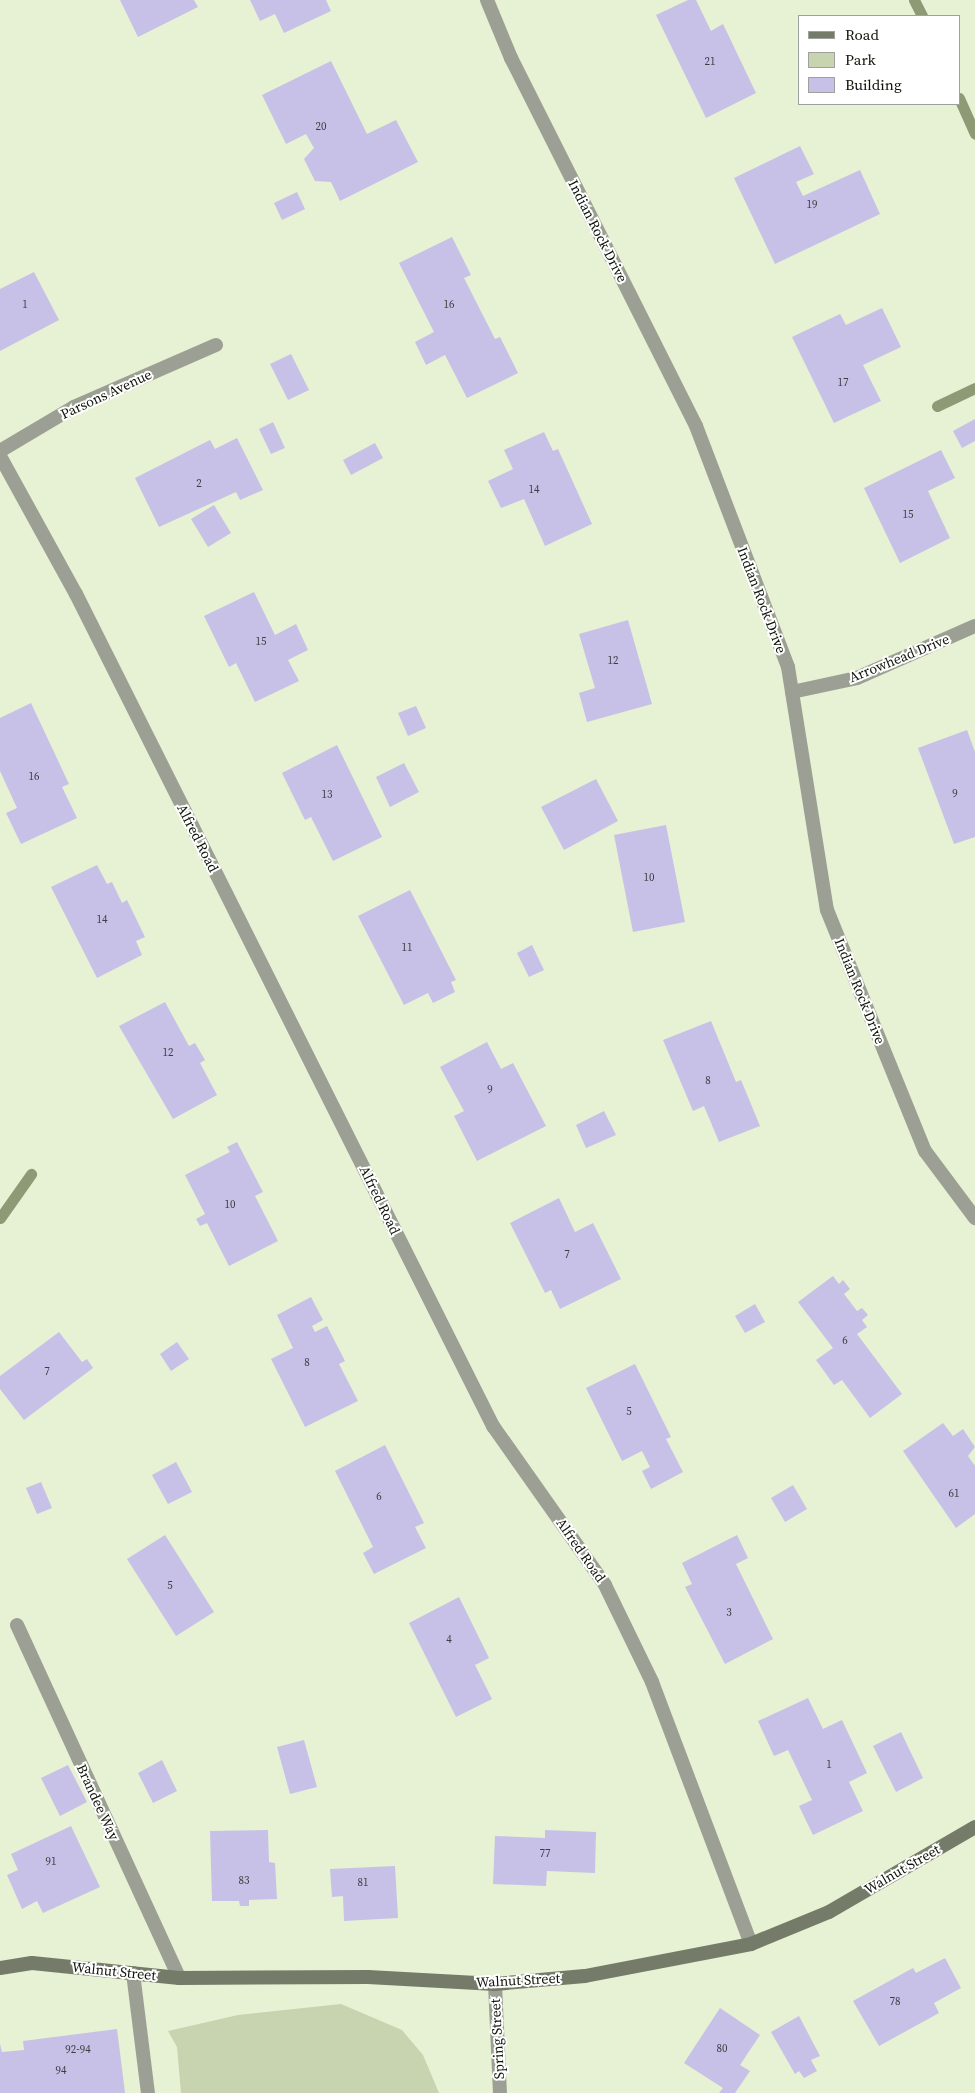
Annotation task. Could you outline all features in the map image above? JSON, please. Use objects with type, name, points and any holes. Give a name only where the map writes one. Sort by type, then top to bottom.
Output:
[{"type":"main road","name":"Walnut Street","points":[[0,1968],[32,1963],[179,1978],[368,1977],[495,1984],[585,1976],[751,1944],[829,1912],[975,1827]]},
{"type":"street","name":"Indian Rock Drive","points":[[486,0],[511,58],[696,426],[788,667],[827,910],[925,1151],[975,1218]]},
{"type":"street","name":"Parsons Avenue","points":[[0,451],[74,407],[216,345]]},
{"type":"street","name":"Alfred Road","points":[[0,456],[76,594],[493,1426],[605,1585],[652,1682],[751,1944]]},
{"type":"street","name":"Arrowhead Drive","points":[[792,692],[856,678],[975,626]]},
{"type":"street","name":"Brandee Way","points":[[17,1625],[179,1978]]},
{"type":"street","points":[[133,1973],[148,2093]]},
{"type":"street","name":"Spring Street","points":[[495,1984],[500,2093]]},
{"type":"green space","points":[[341,2004],[402,2030],[423,2055],[439,2093],[181,2093],[177,2047],[168,2031],[238,2015]]},
{"type":"building","points":[[120,0],[194,0],[198,7],[138,37]]},
{"type":"building","points":[[250,0],[326,0],[331,11],[284,33],[275,14],[260,21]]},
{"type":"building","points":[[688,0],[696,0],[711,31],[723,24],[756,93],[706,118],[656,15]]},
{"type":"building","points":[[331,61],[367,134],[396,120],[418,162],[340,201],[331,182],[315,181],[304,159],[314,148],[306,134],[286,144],[262,95]]},
{"type":"building","points":[[800,146],[814,174],[796,182],[803,196],[860,170],[880,214],[775,264],[734,178]]},
{"type":"building","points":[[297,192],[305,209],[282,220],[274,203]]},
{"type":"building","points":[[452,237],[471,275],[464,278],[495,339],[500,337],[518,373],[467,398],[445,355],[426,365],[415,342],[434,332],[399,263]]},
{"type":"building","points":[[34,272],[59,320],[0,351],[0,289]]},
{"type":"building","points":[[882,308],[901,347],[863,365],[881,401],[834,423],[792,337],[840,314],[846,325]]},
{"type":"building","points":[[291,354],[309,390],[288,400],[270,364]]},
{"type":"building","points":[[975,419],[975,441],[962,448],[953,431]]},
{"type":"building","points":[[273,422],[285,448],[271,454],[259,429]]},
{"type":"building","points":[[544,432],[553,451],[558,449],[592,524],[545,546],[524,499],[501,508],[488,481],[513,469],[504,450]]},
{"type":"building","points":[[237,438],[263,490],[240,500],[236,492],[159,527],[135,478],[210,440],[215,449]]},
{"type":"building","points":[[375,443],[383,458],[351,475],[343,460]]},
{"type":"building","points":[[941,450],[955,478],[928,491],[950,538],[900,563],[864,488]]},
{"type":"building","points":[[214,505],[231,533],[208,547],[191,519]]},
{"type":"building","points":[[254,592],[275,635],[296,624],[308,650],[288,660],[299,681],[255,702],[236,663],[229,667],[204,616]]},
{"type":"building","points":[[628,620],[652,704],[587,722],[579,693],[595,688],[579,634]]},
{"type":"building","points":[[31,703],[69,784],[62,787],[77,818],[21,844],[6,813],[17,808],[0,771],[0,718]]},
{"type":"building","points":[[416,706],[426,728],[408,736],[398,713]]},
{"type":"building","points":[[967,730],[975,752],[975,837],[954,844],[918,748]]},
{"type":"building","points":[[337,745],[382,837],[333,861],[311,817],[305,820],[282,773]]},
{"type":"building","points":[[404,763],[419,792],[390,807],[376,777]]},
{"type":"building","points":[[596,779],[618,821],[564,850],[541,807]]},
{"type":"building","points":[[666,825],[685,922],[633,932],[614,835]]},
{"type":"building","points":[[97,865],[107,884],[112,882],[122,903],[127,900],[145,937],[136,941],[142,955],[97,978],[51,887]]},
{"type":"building","points":[[410,890],[456,980],[451,982],[455,992],[433,1003],[428,993],[404,1005],[358,916]]},
{"type":"building","points":[[532,945],[544,970],[529,977],[517,953]]},
{"type":"building","points":[[165,1002],[189,1046],[195,1043],[205,1060],[200,1063],[217,1095],[173,1119],[119,1026]]},
{"type":"building","points":[[711,1021],[736,1082],[741,1080],[760,1126],[719,1142],[704,1106],[693,1111],[663,1040]]},
{"type":"building","points":[[487,1042],[501,1069],[513,1063],[546,1126],[477,1161],[454,1116],[464,1111],[440,1067]]},
{"type":"building","points":[[604,1111],[616,1135],[586,1148],[576,1125]]},
{"type":"building","points":[[237,1142],[263,1192],[255,1196],[278,1241],[229,1266],[207,1223],[200,1226],[196,1219],[205,1214],[185,1175],[230,1152],[227,1147]]},
{"type":"building","points":[[559,1198],[575,1232],[593,1223],[621,1279],[560,1309],[551,1290],[545,1293],[510,1223]]},
{"type":"building","points":[[833,1276],[839,1284],[843,1280],[850,1289],[844,1294],[857,1311],[862,1308],[868,1315],[862,1320],[867,1327],[857,1334],[902,1394],[870,1418],[842,1380],[834,1385],[816,1360],[833,1348],[798,1302]]},
{"type":"building","points":[[311,1297],[323,1320],[312,1326],[315,1332],[327,1326],[345,1361],[339,1364],[358,1401],[305,1427],[271,1359],[293,1348],[277,1315]]},
{"type":"building","points":[[755,1304],[765,1322],[745,1333],[735,1316]]},
{"type":"building","points":[[59,1332],[82,1362],[87,1359],[93,1368],[24,1420],[0,1389],[0,1376]]},
{"type":"building","points":[[177,1342],[189,1359],[171,1371],[160,1354]]},
{"type":"building","points":[[635,1364],[671,1437],[666,1439],[683,1472],[651,1489],[642,1471],[650,1467],[642,1451],[622,1461],[586,1388]]},
{"type":"building","points":[[943,1423],[953,1436],[963,1429],[975,1447],[968,1456],[975,1466],[975,1514],[956,1528],[903,1451]]},
{"type":"building","points":[[385,1445],[424,1523],[415,1527],[426,1548],[374,1574],[363,1553],[373,1547],[335,1471]]},
{"type":"building","points":[[176,1462],[192,1492],[168,1504],[152,1475]]},
{"type":"building","points":[[41,1482],[52,1508],[37,1514],[26,1488]]},
{"type":"building","points":[[793,1485],[807,1509],[785,1522],[771,1498]]},
{"type":"building","points":[[165,1535],[214,1612],[176,1636],[127,1559]]},
{"type":"building","points":[[737,1535],[748,1558],[736,1564],[773,1639],[725,1664],[685,1587],[692,1584],[682,1563]]},
{"type":"building","points":[[459,1597],[489,1658],[475,1665],[492,1699],[456,1717],[409,1623]]},
{"type":"building","points":[[808,1698],[823,1729],[842,1720],[867,1773],[849,1782],[863,1811],[813,1835],[799,1806],[812,1800],[788,1750],[774,1756],[758,1721]]},
{"type":"building","points":[[901,1732],[923,1778],[896,1792],[873,1746]]},
{"type":"building","points":[[304,1740],[317,1787],[290,1794],[277,1747]]},
{"type":"building","points":[[162,1760],[177,1791],[153,1803],[138,1773]]},
{"type":"building","points":[[68,1765],[87,1802],[60,1816],[41,1778]]},
{"type":"building","points":[[71,1826],[100,1887],[43,1913],[37,1901],[22,1909],[7,1875],[18,1870],[11,1854]]},
{"type":"building","points":[[268,1830],[269,1862],[275,1863],[277,1899],[249,1900],[249,1906],[240,1906],[239,1901],[212,1901],[210,1831]]},
{"type":"building","points":[[545,1830],[596,1832],[595,1873],[547,1871],[546,1886],[493,1884],[495,1836],[545,1838]]},
{"type":"building","points":[[395,1866],[398,1918],[344,1921],[343,1896],[332,1897],[330,1869]]},
{"type":"building","points":[[945,1958],[961,1988],[934,2003],[939,2013],[879,2046],[853,2001],[913,1968],[916,1973]]},
{"type":"building","points":[[720,2008],[760,2035],[740,2065],[750,2071],[735,2093],[719,2093],[723,2088],[684,2063]]},
{"type":"building","points":[[799,2016],[820,2056],[811,2060],[817,2071],[804,2078],[799,2071],[795,2074],[771,2032]]},
{"type":"building","points":[[117,2029],[125,2093],[0,2093],[0,2044],[2,2052],[24,2050],[23,2041]]},
{"type":"waterway","points":[[914,0],[922,15]]},
{"type":"waterway","points":[[960,100],[975,134]]},
{"type":"waterway","points":[[937,406],[975,388]]},
{"type":"waterway","points":[[0,1218],[31,1174]]}]
